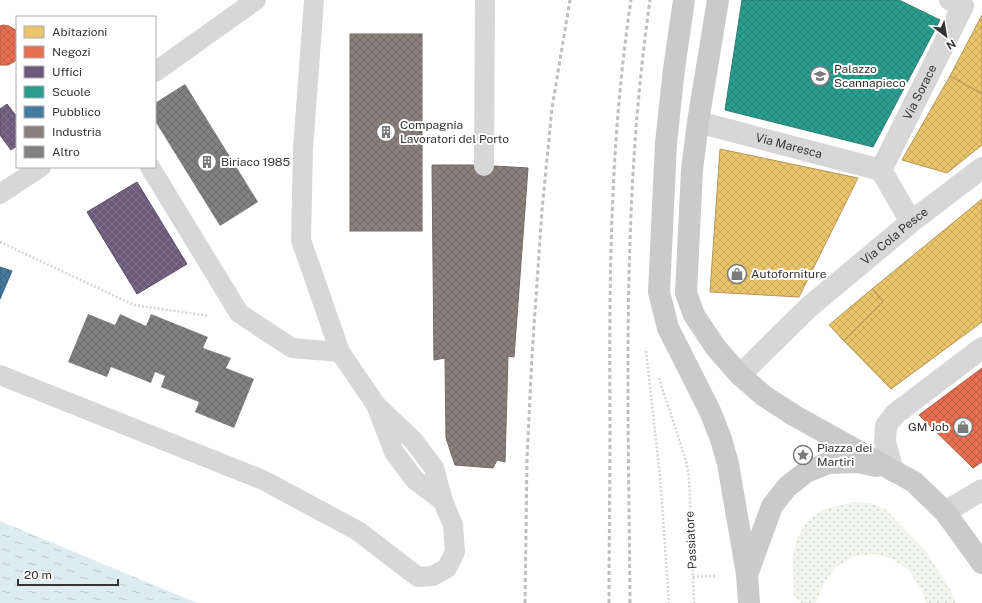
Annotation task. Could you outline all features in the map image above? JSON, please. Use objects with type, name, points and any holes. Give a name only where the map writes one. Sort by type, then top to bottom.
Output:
[{"type":"main road","points":[[684,0],[674,69],[666,143],[659,292],[668,328],[710,411],[722,439],[728,464],[747,574],[749,603]]},
{"type":"main road","points":[[718,0],[698,122],[692,170],[686,293],[694,315],[716,348],[740,375],[764,396],[795,416],[914,482],[945,512],[982,563]]},
{"type":"main road","points":[[747,574],[772,506],[787,487],[806,472],[828,463],[858,462],[893,470]]},
{"type":"street","name":"Via Sorace","points":[[881,170],[963,6],[950,0]]},
{"type":"street","name":"Via Maresca","points":[[698,122],[881,170]]},
{"type":"street","name":"Via Cola Pesce","points":[[740,375],[809,307],[911,222],[982,168]]},
{"type":"street","points":[[881,170],[911,222]]},
{"type":"street","points":[[893,470],[885,442],[886,426],[895,414],[982,348]]},
{"type":"street","points":[[945,512],[982,490]]},
{"type":"lane","points":[[156,71],[256,0]]},
{"type":"lane","points":[[0,375],[263,480],[358,531],[418,577],[433,576],[447,568],[456,552],[453,525],[443,501],[415,480],[394,452],[376,405],[340,352],[301,240],[303,149],[314,0]]},
{"type":"lane","points":[[484,166],[485,0]]},
{"type":"lane","points":[[0,194],[39,168]]},
{"type":"lane","points":[[151,168],[239,313],[292,348],[340,352]]},
{"type":"path","points":[[0,242],[134,305],[209,316]]},
{"type":"path","points":[[645,344],[660,476],[669,603]]},
{"type":"path","name":"Passiatore","points":[[658,373],[686,461],[689,477],[694,603]]},
{"type":"path","points":[[693,577],[716,576]]},
{"type":"shaded area","points":[[852,502],[870,503],[885,509],[925,550],[950,589],[957,603],[926,603],[922,590],[909,570],[892,559],[875,554],[855,556],[835,567],[823,585],[816,603],[801,603],[794,596],[793,557],[796,541],[806,523],[822,510]]},
{"type":"water","points":[[0,521],[197,603],[0,603]]},
{"type":"building: Abitazioni","points":[[982,15],[982,94],[950,76]]},
{"type":"building: Abitazioni","points":[[950,76],[982,94],[982,145],[947,173],[902,160]]},
{"type":"building: Abitazioni","points":[[720,149],[858,178],[799,297],[710,292]]},
{"type":"building: Abitazioni","points":[[982,199],[982,322],[891,389],[844,341],[883,302],[872,289]]},
{"type":"building: Abitazioni","points":[[872,289],[883,302],[844,341],[829,325]]},
{"type":"building: Negozi","points":[[0,26],[9,26],[16,30],[16,61],[8,65],[0,65]]},
{"type":"building: Negozi","points":[[982,368],[982,462],[973,468],[919,415]]},
{"type":"building: Uffici","points":[[7,104],[16,116],[16,147],[11,150],[0,135],[0,109]]},
{"type":"building: Uffici","points":[[137,182],[187,264],[137,294],[87,212]]},
{"type":"building: Scuole","name":"Palazzo Scannapieco","points":[[742,0],[899,0],[940,20],[873,147],[725,110]]},
{"type":"building: Pubblico","points":[[0,267],[12,271],[0,299]]},
{"type":"building: Industria","name":"Compagnia Lavoratori del Porto","points":[[350,34],[422,34],[422,231],[350,231]]},
{"type":"building: Industria","points":[[432,165],[477,165],[528,168],[514,357],[508,356],[505,462],[497,460],[493,468],[455,465],[446,438],[445,358],[434,360]]},
{"type":"building: Altro","name":"Biriaco 1985","points":[[185,84],[258,202],[220,226],[156,123],[156,102]]},
{"type":"building: Altro","points":[[88,314],[115,325],[120,314],[146,326],[151,314],[208,337],[203,348],[231,358],[226,368],[254,379],[234,428],[195,412],[199,402],[161,387],[165,376],[155,372],[151,383],[111,367],[107,377],[68,362]]},
{"type":"railway","points":[[525,603],[527,459],[532,355],[542,210],[552,108],[570,0]]},
{"type":"railway","points":[[609,603],[612,211],[619,105],[631,0]]},
{"type":"railway","points":[[630,603],[628,398],[630,244],[633,169],[650,0]]},
{"type":"place","name":"Palazzo Scannapieco","points":[[820,76]]},
{"type":"place","name":"Compagnia Lavoratori del Porto","points":[[386,132]]},
{"type":"place","name":"Biriaco 1985","points":[[207,162]]},
{"type":"place","name":"Autoforniture","points":[[737,274]]},
{"type":"place","name":"GM Job","points":[[963,427]]},
{"type":"place","name":"Piazza dei Martiri","points":[[803,455]]}]
